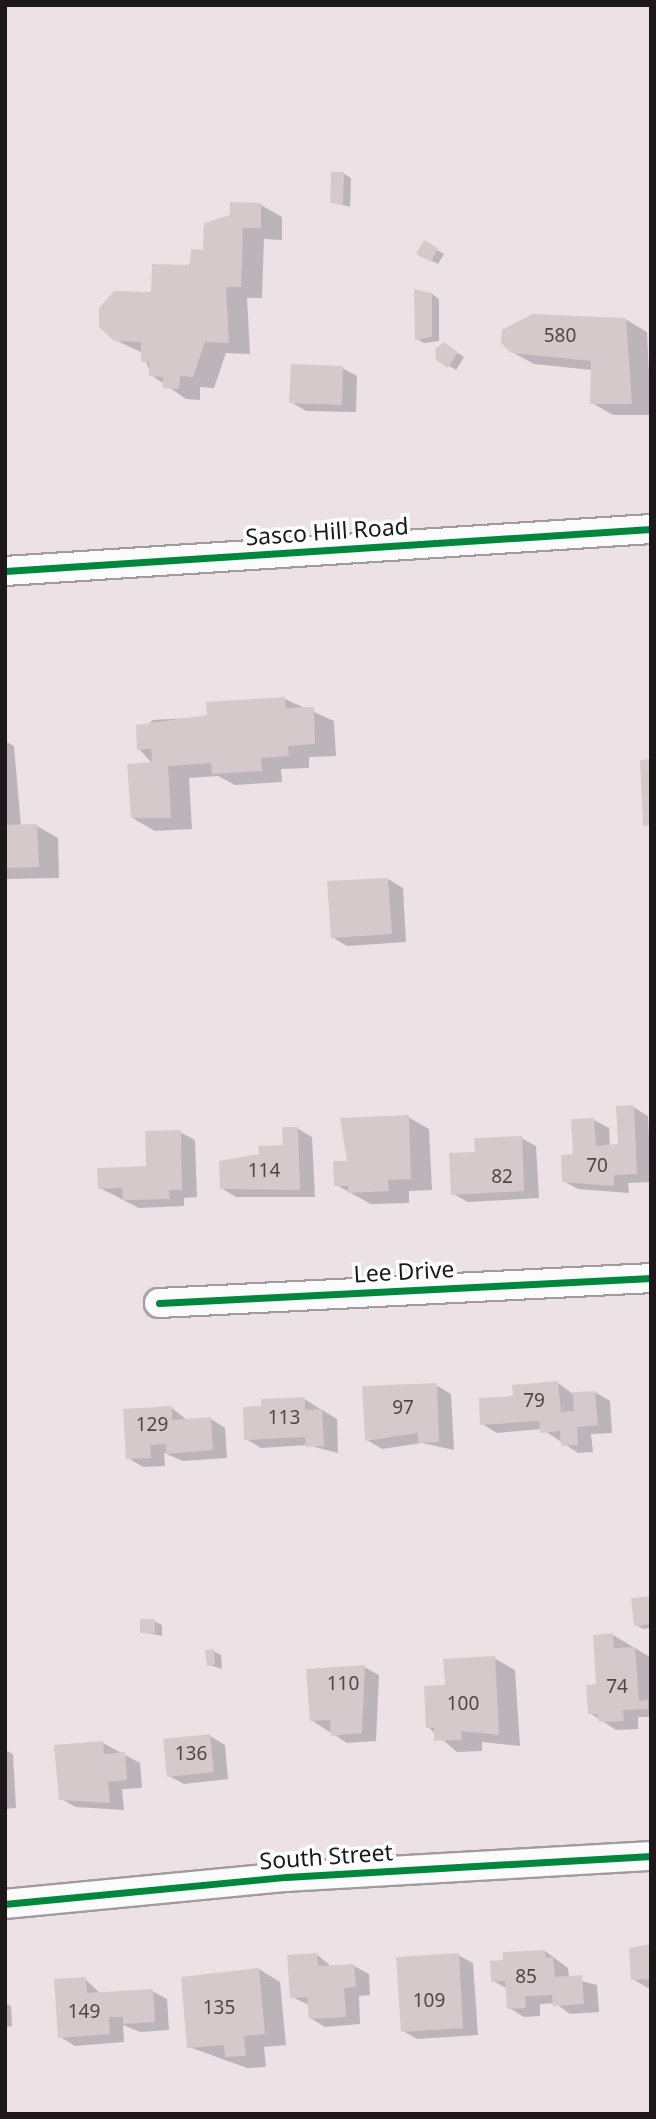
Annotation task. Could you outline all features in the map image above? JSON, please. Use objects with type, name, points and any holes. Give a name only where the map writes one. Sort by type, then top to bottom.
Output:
[{"type":"street","name":"Sasco Hill Road","points":[[5,571],[651,529]]},
{"type":"street","name":"Lee Drive","points":[[159,1303],[651,1278]]},
{"type":"street","name":"South Street","points":[[5,1904],[286,1877],[651,1856]]},
{"type":"building","points":[[331,172],[344,172],[343,204],[330,203]]},
{"type":"building","points":[[230,202],[261,203],[261,228],[243,228],[241,287],[226,287],[229,343],[205,342],[193,377],[180,376],[179,389],[163,388],[163,377],[149,376],[149,362],[141,362],[141,342],[114,341],[99,327],[99,308],[114,291],[151,292],[152,264],[190,265],[191,249],[203,250],[204,223],[230,215]]},
{"type":"building","points":[[424,240],[438,248],[431,262],[416,254]]},
{"type":"building","points":[[414,289],[432,293],[432,337],[415,340]]},
{"type":"building","points":[[532,314],[626,318],[632,404],[590,404],[591,361],[511,353],[501,343],[502,330]]},
{"type":"building","points":[[444,342],[458,352],[448,368],[436,360],[435,349]]},
{"type":"building","points":[[291,364],[343,366],[342,405],[289,403]]},
{"type":"building","points":[[285,697],[286,708],[314,707],[315,744],[288,746],[289,756],[261,758],[262,771],[212,774],[211,763],[168,766],[171,818],[131,818],[127,764],[152,762],[151,749],[137,750],[136,725],[207,715],[206,702]]},
{"type":"building","points":[[651,759],[651,825],[643,826],[640,760]]},
{"type":"building","points":[[37,824],[39,867],[5,868],[5,825]]},
{"type":"building","points":[[388,878],[392,934],[331,938],[327,881]]},
{"type":"building","points":[[634,1105],[637,1174],[614,1175],[614,1186],[562,1182],[561,1155],[573,1154],[571,1119],[594,1118],[596,1146],[618,1144],[616,1106]]},
{"type":"building","points":[[409,1115],[411,1179],[388,1180],[389,1191],[348,1193],[348,1186],[334,1186],[333,1161],[347,1161],[340,1118]]},
{"type":"building","points":[[282,1127],[298,1127],[300,1190],[220,1189],[219,1161],[259,1154],[258,1146],[283,1145]]},
{"type":"building","points":[[181,1130],[182,1190],[169,1190],[170,1199],[123,1200],[122,1188],[98,1189],[97,1168],[146,1166],[145,1131]]},
{"type":"building","points":[[522,1136],[524,1191],[451,1195],[449,1153],[475,1152],[474,1138]]},
{"type":"building","points":[[558,1381],[561,1412],[574,1411],[573,1392],[595,1391],[598,1425],[577,1427],[578,1445],[561,1446],[560,1431],[540,1433],[539,1421],[480,1425],[479,1398],[513,1396],[512,1385]]},
{"type":"building","points":[[437,1383],[439,1442],[418,1443],[418,1433],[365,1441],[362,1386]]},
{"type":"building","points":[[305,1397],[305,1410],[322,1409],[324,1446],[306,1447],[305,1437],[244,1440],[243,1407],[261,1406],[261,1399]]},
{"type":"building","points":[[172,1406],[172,1420],[211,1417],[213,1450],[166,1454],[166,1444],[150,1445],[151,1458],[126,1459],[123,1409]]},
{"type":"building","points":[[651,1596],[651,1624],[634,1626],[631,1598]]},
{"type":"building","points":[[140,1619],[155,1619],[155,1633],[140,1633]]},
{"type":"building","points":[[613,1633],[614,1648],[635,1647],[639,1701],[648,1700],[648,1709],[623,1710],[624,1721],[599,1722],[598,1714],[588,1714],[586,1685],[596,1684],[593,1635]]},
{"type":"building","points":[[214,1649],[215,1665],[207,1666],[205,1650]]},
{"type":"building","points":[[495,1656],[499,1735],[461,1731],[462,1740],[434,1741],[434,1728],[426,1728],[424,1686],[445,1685],[443,1659]]},
{"type":"building","points":[[365,1665],[362,1733],[331,1736],[330,1720],[310,1721],[306,1669]]},
{"type":"building","points":[[210,1734],[214,1772],[167,1777],[163,1739]]},
{"type":"building","points":[[103,1741],[104,1754],[125,1752],[127,1780],[108,1782],[110,1803],[59,1800],[54,1745]]},
{"type":"building","points":[[651,1944],[651,1979],[631,1980],[629,1948]]},
{"type":"building","points":[[545,1950],[546,1958],[553,1957],[555,1977],[582,1975],[584,2004],[553,2006],[552,1995],[525,1996],[526,2008],[507,2009],[505,1981],[491,1982],[490,1961],[503,1960],[503,1952]]},
{"type":"building","points":[[317,1953],[318,1966],[354,1964],[356,1987],[344,1988],[346,2017],[309,2019],[307,1997],[290,1998],[287,1955]]},
{"type":"building","points":[[459,1953],[463,2028],[401,2032],[396,1957]]},
{"type":"building","points":[[259,1968],[265,2034],[244,2036],[246,2056],[225,2057],[224,2045],[187,2048],[181,1977]]},
{"type":"building","points":[[86,1977],[87,1993],[153,1989],[155,2022],[123,2024],[123,2017],[109,2017],[110,2034],[58,2038],[54,1979]]},
{"type":"cycle path","points":[[5,571],[651,529]]},
{"type":"cycle path","points":[[159,1303],[651,1278]]},
{"type":"cycle path","points":[[5,1904],[286,1877],[651,1856]]}]
